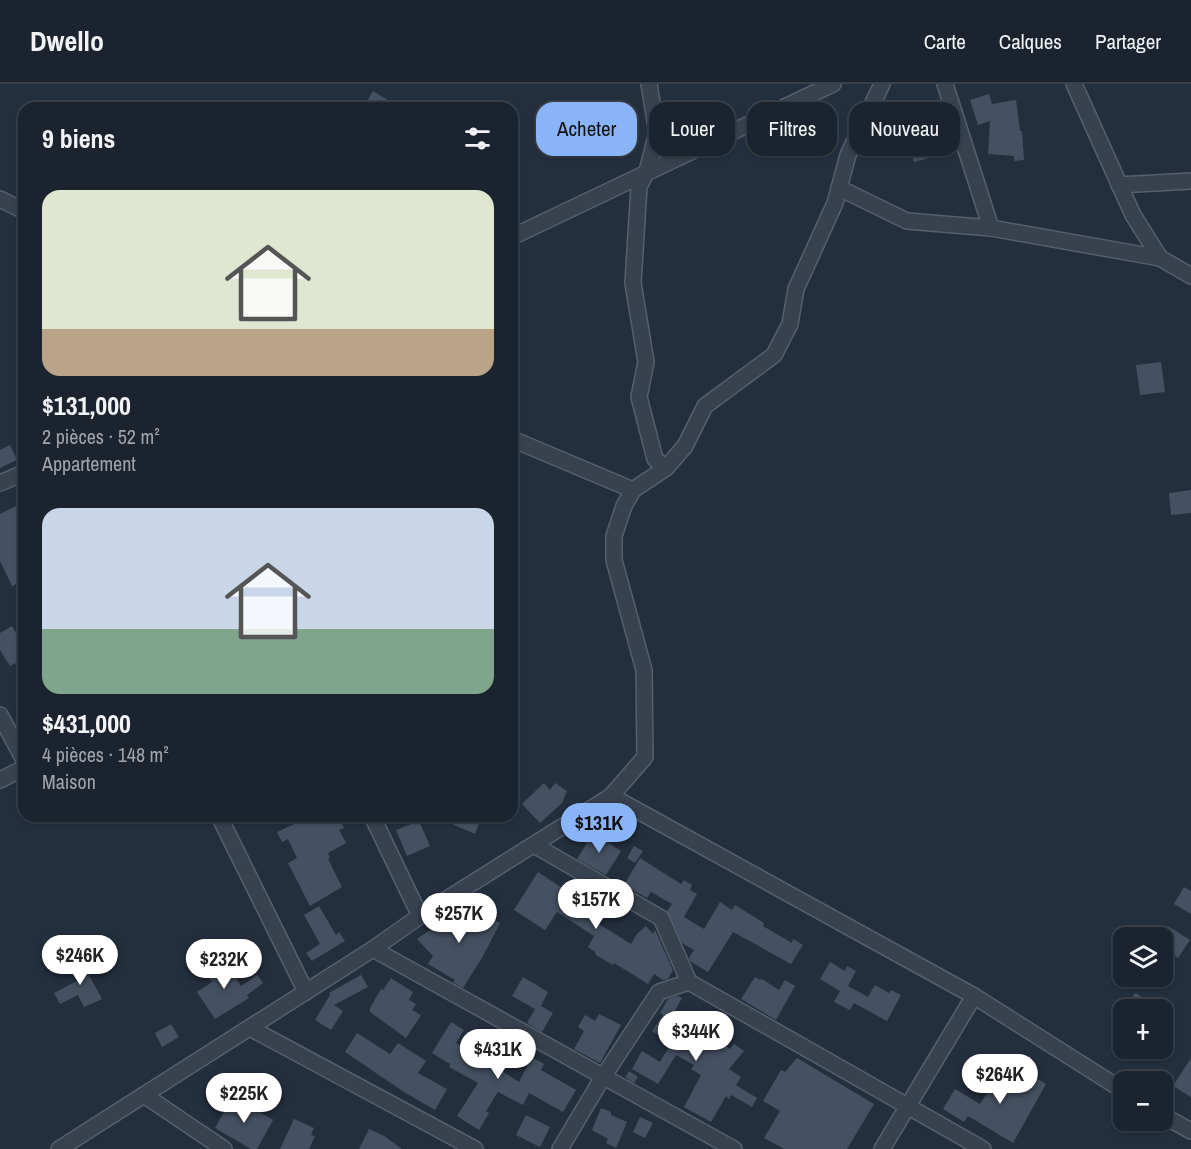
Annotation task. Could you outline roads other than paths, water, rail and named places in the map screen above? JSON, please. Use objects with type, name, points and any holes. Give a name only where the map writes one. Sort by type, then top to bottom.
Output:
[{"type":"street","points":[[649,84],[657,133],[647,171],[639,187],[633,283],[646,362],[639,397],[655,459],[666,468]]},
{"type":"street","points":[[518,234],[833,84]]},
{"type":"street","points":[[59,1149],[373,949],[420,916],[611,796],[645,757],[644,669],[614,560],[614,536],[624,506],[633,490],[666,468],[685,446],[705,406],[774,355],[790,324],[796,289],[835,203],[848,155],[882,84]]},
{"type":"street","points":[[945,84],[991,228]]},
{"type":"street","points":[[1074,84],[1133,215],[1160,258]]},
{"type":"street","points":[[1119,185],[1191,181]]},
{"type":"street","points":[[839,188],[907,221],[991,228],[1160,258],[1191,276]]},
{"type":"street","points":[[0,199],[18,208]]},
{"type":"street","points":[[518,442],[633,490]]},
{"type":"street","points":[[0,483],[18,476]]},
{"type":"street","points":[[0,715],[18,749]]},
{"type":"street","points":[[0,780],[18,771]]},
{"type":"street","points":[[611,796],[974,996],[1113,1084]]},
{"type":"street","points":[[222,822],[306,992]]},
{"type":"street","points":[[375,822],[420,916]]},
{"type":"street","points":[[534,845],[662,918],[689,982],[983,1149]]},
{"type":"street","points":[[373,949],[734,1149]]},
{"type":"street","points":[[560,1149],[603,1077],[659,992],[689,982]]},
{"type":"street","points":[[882,1149],[974,996]]},
{"type":"street","points":[[250,1028],[475,1149]]},
{"type":"street","points":[[144,1095],[224,1149]]},
{"type":"street","points":[[1173,1121],[1191,1131]]}]
